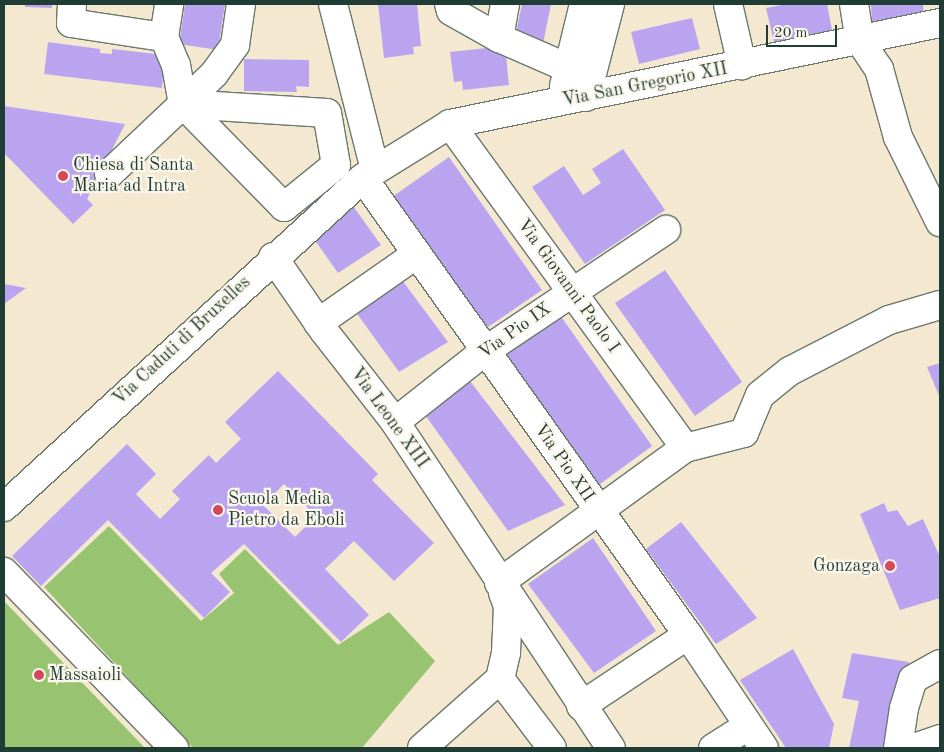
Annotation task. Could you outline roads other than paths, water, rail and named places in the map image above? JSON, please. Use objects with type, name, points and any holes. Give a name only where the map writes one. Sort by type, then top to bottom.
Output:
[{"type":"street","points":[[72,4],[71,23],[164,37]]},
{"type":"street","points":[[170,4],[164,37],[176,65],[182,104],[284,207],[336,165],[327,114],[182,104]]},
{"type":"street","points":[[110,174],[214,74],[235,45],[241,4]]},
{"type":"street","points":[[333,4],[369,174]]},
{"type":"street","points":[[449,4],[451,11],[499,38],[568,68]]},
{"type":"street","points":[[499,38],[505,4]]},
{"type":"street","points":[[573,99],[568,68],[584,4]]},
{"type":"street","points":[[573,99],[610,4]]},
{"type":"street","points":[[728,4],[742,65]]},
{"type":"street","points":[[854,4],[860,41],[879,69],[898,137],[940,222]]},
{"type":"street","name":"Via San Gregorio XII","points":[[369,174],[450,124],[940,23]]},
{"type":"street","name":"Via Giovanni Paolo I","points":[[450,124],[685,448]]},
{"type":"street","name":"Via Pio XII","points":[[369,174],[417,254],[599,513],[688,635],[764,748]]},
{"type":"street","name":"Via Caduti di Bruxelles","points":[[4,507],[273,257],[369,174]]},
{"type":"street","name":"Via Pio IX","points":[[394,422],[485,351],[666,230]]},
{"type":"street","points":[[318,323],[417,254]]},
{"type":"street","name":"Via Leone XIII","points":[[273,257],[318,323],[394,422],[499,582]]},
{"type":"street","points":[[499,582],[599,513],[685,448],[744,433],[760,395],[790,371],[890,320],[940,305]]},
{"type":"street","points":[[4,572],[174,748]]},
{"type":"street","points":[[428,746],[500,679],[506,653],[508,606],[499,582]]},
{"type":"street","points":[[499,582],[580,706],[611,748]]},
{"type":"street","points":[[580,706],[688,635]]},
{"type":"street","points":[[898,748],[904,708],[913,679],[940,664]]},
{"type":"street","points":[[500,679],[552,748]]},
{"type":"street","points":[[713,748],[748,726]]},
{"type":"street","points":[[914,748],[940,739]]},
{"type":"place","name":"Chiesa di Santa Maria ad Intra","points":[[63,176]]},
{"type":"place","name":"Scuola Media Pietro da Eboli","points":[[218,510]]},
{"type":"place","name":"Gonzaga","points":[[890,566]]},
{"type":"place","name":"Massaioli","points":[[39,675]]}]
